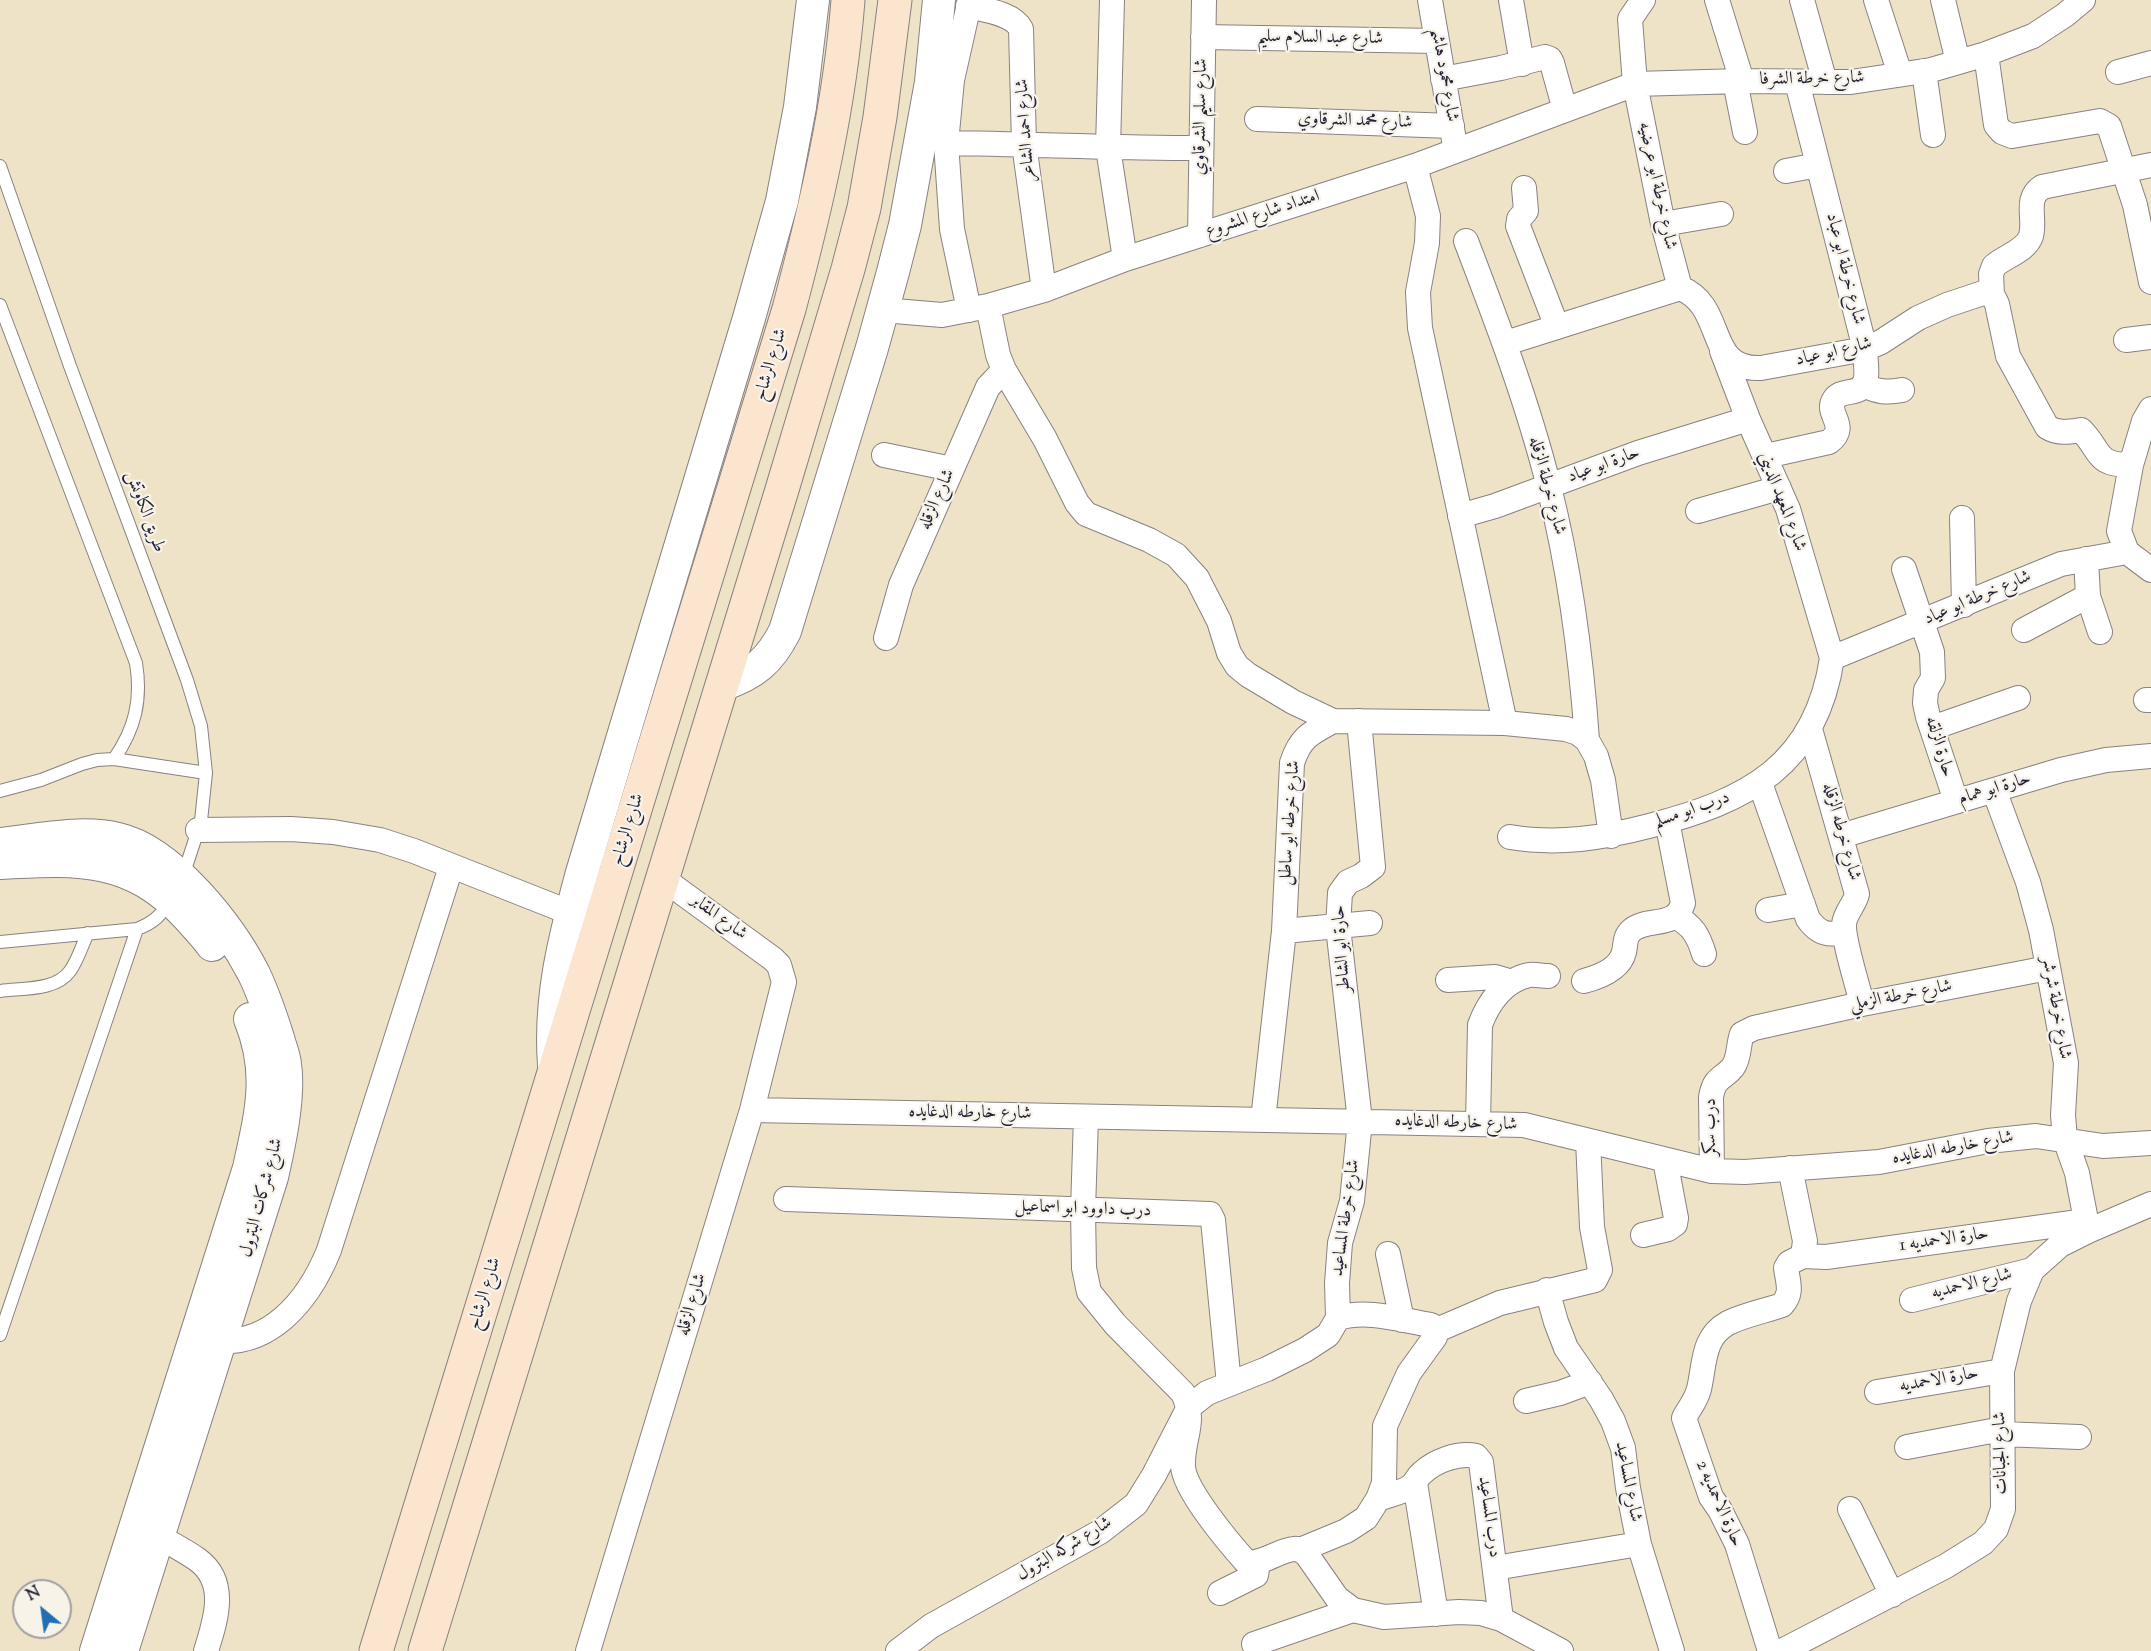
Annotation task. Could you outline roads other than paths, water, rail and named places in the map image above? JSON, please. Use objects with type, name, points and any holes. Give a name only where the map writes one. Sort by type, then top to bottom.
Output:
[{"type":"main road","name":"شارع الرشاح","points":[[376,1651],[789,309],[816,205],[836,97],[848,0]]},
{"type":"main road","points":[[425,1651],[781,493],[859,228],[880,117],[895,0]]},
{"type":"street","points":[[555,1073],[552,1016],[562,951],[571,913],[782,201],[800,107],[813,0]]},
{"type":"street","points":[[1112,0],[1108,148],[1125,259]]},
{"type":"street","name":"شارع سليم الشرقاوي","points":[[1200,235],[1204,0]]},
{"type":"street","name":"شارع محمود هاشم","points":[[1430,0],[1456,150]]},
{"type":"street","points":[[1511,0],[1522,63]]},
{"type":"street","name":"شارع خرطة ابو عرضيه","points":[[1643,0],[1630,19],[1635,84],[1663,224],[1680,288]]},
{"type":"street","points":[[1717,0],[1738,81],[1744,132]]},
{"type":"street","points":[[1802,0],[1825,82]]},
{"type":"street","points":[[1876,0],[1900,75]]},
{"type":"street","points":[[1943,0],[1958,62]]},
{"type":"street","name":"شارع خرطة الشرفا","points":[[1635,84],[1738,81],[1851,82],[1924,71],[1986,54],[2033,36],[2083,0]]},
{"type":"street","points":[[722,685],[754,672],[777,647],[785,631],[883,310],[905,225],[931,82],[959,2]]},
{"type":"street","points":[[959,2],[946,142],[952,230],[978,308],[1004,370],[1045,439],[1077,503],[1086,514],[1149,540],[1176,555],[1197,578],[1219,621],[1229,653],[1237,666],[1284,696],[1333,721],[1505,723],[1566,729],[1578,733],[1587,740],[1596,756],[1603,780],[1611,836]]},
{"type":"street","name":"شارع احمد الشاعر","points":[[959,2],[1012,19],[1021,29],[1024,144],[1044,290]]},
{"type":"street","name":"شارع عبد السلام سليم","points":[[1203,37],[1437,41]]},
{"type":"street","points":[[1986,54],[1996,125],[2002,132],[2012,136],[2100,121],[2109,126],[2124,171],[2143,203],[2151,282]]},
{"type":"street","points":[[1443,79],[1545,57],[1550,59],[1565,110]]},
{"type":"street","points":[[2118,72],[2151,63]]},
{"type":"street","points":[[1924,71],[1934,135]]},
{"type":"street","name":"شارع خرطة ابو عباد","points":[[1797,82],[1865,349],[1863,386]]},
{"type":"street","name":"امتداد شارع المشروع","points":[[883,310],[942,315],[1044,290],[1125,259],[1415,166],[1635,84]]},
{"type":"street","name":"شارع محمد الشرقاوي","points":[[1257,119],[1452,126]]},
{"type":"street","points":[[946,142],[1108,148],[1201,148]]},
{"type":"street","points":[[1786,171],[1818,165]]},
{"type":"street","points":[[2131,465],[2117,465],[2104,461],[2081,430],[2063,432],[2047,427],[2008,356],[1997,304],[1992,294],[1991,274],[1994,266],[2019,250],[2031,236],[2031,201],[2036,191],[2043,187],[2151,165]]},
{"type":"street","points":[[1415,166],[1428,216],[1427,243],[1418,292],[1420,328],[1505,723]]},
{"type":"street","points":[[1524,188],[1526,211],[1519,219],[1518,226],[1557,327]]},
{"type":"street","points":[[1663,224],[1721,214]]},
{"type":"street","name":"شارع خرطة الزقله","points":[[1466,241],[1506,343],[1549,486],[1569,581],[1582,667],[1587,740]]},
{"type":"street","points":[[1506,343],[1680,288],[1689,291],[1699,300],[1713,322],[1721,349]]},
{"type":"street","name":"شارع ابو عياد","points":[[1721,349],[1735,364],[1749,369],[1865,349],[1881,342],[1918,318],[1947,305],[1983,293],[1992,294]]},
{"type":"street","points":[[2126,340],[2151,337]]},
{"type":"street","name":"شارع المعهد الديني","points":[[1721,349],[1748,419],[1788,508],[1832,658]]},
{"type":"street","name":"شارع الزقله","points":[[886,638],[901,585],[952,468],[988,387],[1004,370]]},
{"type":"street","points":[[1766,456],[1829,442],[1836,437],[1839,429],[1832,405],[1834,399],[1840,394],[1858,390],[1863,386],[1879,392],[1889,393],[1902,390]]},
{"type":"street","points":[[2151,409],[2144,421],[2131,465],[2119,531],[2127,552],[2151,570]]},
{"type":"street","name":"حارة ابو عياد","points":[[1460,516],[1495,506],[1638,453],[1748,419]]},
{"type":"street","points":[[884,454],[952,468]]},
{"type":"street","points":[[1698,511],[1779,488]]},
{"type":"street","points":[[1962,518],[1964,605]]},
{"type":"street","name":"شارع خرطة ابو عياد","points":[[1832,658],[2061,564],[2127,552]]},
{"type":"street","points":[[2086,559],[2088,596],[2100,632]]},
{"type":"street","name":"حارة الزلقه","points":[[1904,569],[1932,652],[1933,678],[1926,690],[1925,703],[1956,801]]},
{"type":"street","points":[[2024,630],[2088,596]]},
{"type":"street","name":"درب ابو مسلم","points":[[1510,837],[1529,841],[1558,841],[1611,836],[1731,800],[1760,783],[1779,768],[1796,749],[1810,729],[1821,707],[1832,658]]},
{"type":"street","points":[[1932,728],[2018,698]]},
{"type":"street","name":"شارع خرطه ابو ساطل","points":[[1263,1120],[1284,931],[1292,763],[1298,746],[1313,731],[1333,721]]},
{"type":"street","name":"حارة ابو الشاطر","points":[[1359,721],[1373,867],[1348,882],[1340,893],[1338,927],[1360,1121]]},
{"type":"street","name":"شارع خرطه الزقله","points":[[1810,729],[1857,894],[1856,902],[1846,915],[1844,931]]},
{"type":"street","name":"حارة ابو همام","points":[[1841,836],[2061,770],[2106,760],[2151,756]]},
{"type":"street","points":[[1760,783],[1803,904],[1814,928],[1823,933],[1834,934],[1844,931],[1862,1004]]},
{"type":"street","name":"شارع خرطة شرشر","points":[[1994,790],[2028,882],[2041,930],[2066,1063],[2063,1115],[2065,1139],[2077,1173],[2087,1226]]},
{"type":"street","points":[[1584,981],[1609,971],[1619,962],[1624,952],[1624,942],[1630,932],[1638,927],[1665,922],[1681,909],[1683,903],[1667,821]]},
{"type":"street","points":[[198,830],[291,829],[333,832],[380,840],[414,851],[571,913]]},
{"type":"street","name":"شارع شركات البترول","points":[[0,844],[85,836],[117,838],[142,848],[176,888],[217,918],[253,972],[267,1003],[285,1063],[286,1080],[281,1139],[272,1177],[208,1339],[96,1651]]},
{"type":"street","name":"شارع شركات البترول","points":[[0,863],[89,862],[130,873],[151,884],[176,888]]},
{"type":"street","points":[[208,1339],[245,1338],[267,1330],[288,1315],[305,1296],[319,1274],[329,1250],[451,867]]},
{"type":"street","name":"شارع المقابر","points":[[662,878],[773,958]]},
{"type":"street","points":[[1768,910],[1803,904]]},
{"type":"street","points":[[1675,916],[1688,923],[1695,932],[1704,954]]},
{"type":"street","points":[[1284,931],[1370,923]]},
{"type":"street","name":"شارع الزقله","points":[[588,1651],[752,1110],[784,982],[779,965],[773,958]]},
{"type":"street","name":"شارع خرطة الزملي","points":[[1754,1028],[1862,1004],[2049,968]]},
{"type":"street","points":[[1478,1124],[1480,1025],[1489,1005],[1503,988],[1512,982],[1529,975],[1548,976]]},
{"type":"street","points":[[1448,980],[1495,977],[1512,982]]},
{"type":"street","name":"درب سكر","points":[[1712,1171],[1711,1097],[1713,1086],[1722,1075],[1732,1069],[1742,1034],[1754,1028]]},
{"type":"street","name":"شارع خارطه الدغايده","points":[[752,1110],[1524,1125],[1712,1171],[1745,1172],[1879,1162],[1988,1141],[2036,1136],[2103,1146],[2151,1143]]},
{"type":"street","points":[[1086,1117],[1083,1210],[1084,1268],[1089,1292],[1115,1324],[1183,1393],[1189,1407],[1190,1425],[1183,1468],[1189,1485],[1211,1519],[1236,1551],[1247,1563],[1258,1563],[1293,1549],[1300,1550],[1307,1555],[1337,1598],[1353,1610],[1384,1617],[1481,1612],[1501,1619],[1561,1651]]},
{"type":"street","name":"شارع خرطة المساعيد","points":[[1338,1318],[1337,1283],[1340,1244],[1352,1202],[1360,1121]]},
{"type":"street","points":[[1437,1330],[1500,1303],[1547,1290],[1589,1282],[1599,1276],[1600,1270],[1592,1227],[1588,1141]]},
{"type":"street","points":[[1643,1234],[1668,1229],[1675,1224],[1676,1218],[1665,1160]]},
{"type":"street","points":[[1790,1168],[1805,1241],[1803,1256]]},
{"type":"street","name":"درب داوود ابو اسماعيل","points":[[786,1199],[1210,1214],[1213,1220],[1229,1384]]},
{"type":"street","name":"شارع الجبانات","points":[[1782,1651],[1892,1595],[1983,1544],[1996,1528],[2002,1509],[2002,1371],[2019,1301],[2032,1270],[2060,1245],[2087,1226],[2151,1204]]},
{"type":"street","name":"حارة الاحمديه 1","points":[[1803,1256],[1826,1257],[2087,1226]]},
{"type":"street","points":[[1388,1254],[1402,1320]]},
{"type":"street","name":"حارة الاحمديه 2","points":[[1770,1651],[1737,1544],[1725,1518],[1711,1497],[1684,1418],[1697,1396],[1710,1340],[1729,1323],[1782,1305],[1790,1292],[1786,1268],[1789,1263],[1803,1256]]},
{"type":"street","name":"شارع الاحمديه","points":[[1912,1300],[2032,1270]]},
{"type":"street","name":"شارع المساعيد","points":[[1547,1290],[1566,1348],[1613,1421],[1623,1448],[1639,1544],[1672,1651]]},
{"type":"street","points":[[1189,1407],[1208,1393],[1305,1350],[1328,1335],[1338,1318],[1351,1314],[1365,1314],[1431,1325],[1437,1330]]},
{"type":"street","points":[[1300,1550],[1346,1531],[1366,1518],[1384,1483],[1385,1426],[1409,1373],[1435,1337],[1437,1330]]},
{"type":"street","name":"شارع شركات البترول","points":[[122,1651],[158,1536],[208,1339]]},
{"type":"street","name":"حارة الاحمديه","points":[[1877,1392],[2002,1371]]},
{"type":"street","points":[[1526,1401],[1560,1393],[1590,1382]]},
{"type":"street","name":"شارع شركه البترول","points":[[898,1651],[931,1626],[1100,1532],[1136,1504],[1154,1475],[1189,1407]]},
{"type":"street","points":[[1907,1447],[2002,1432],[2079,1437]]},
{"type":"street","name":"درب المساعيد","points":[[1378,1498],[1406,1489],[1415,1483],[1420,1475],[1441,1460],[1476,1456],[1481,1462],[1501,1619]]},
{"type":"street","points":[[1415,1483],[1436,1614]]},
{"type":"street","points":[[1850,1509],[1892,1595]]},
{"type":"street","points":[[158,1536],[200,1561],[214,1583],[218,1597],[218,1612],[206,1651]]},
{"type":"street","points":[[1495,1568],[1639,1544]]},
{"type":"street","points":[[1220,1593],[1256,1575],[1258,1563]]},
{"type":"street","points":[[1254,1644],[1353,1610]]},
{"type":"lane","name":"طريق الكاوتش","points":[[0,166],[70,366],[187,680],[201,726],[206,773],[201,820],[176,888]]},
{"type":"lane","points":[[0,305],[136,663],[139,680],[136,714],[127,738],[114,759]]},
{"type":"lane","points":[[0,791],[41,780],[82,764],[114,759],[206,773]]},
{"type":"lane","points":[[0,942],[146,926],[160,915],[176,888]]},
{"type":"lane","points":[[0,1335],[137,928]]},
{"type":"lane","points":[[0,991],[51,984],[65,977],[71,970],[88,933]]}]
